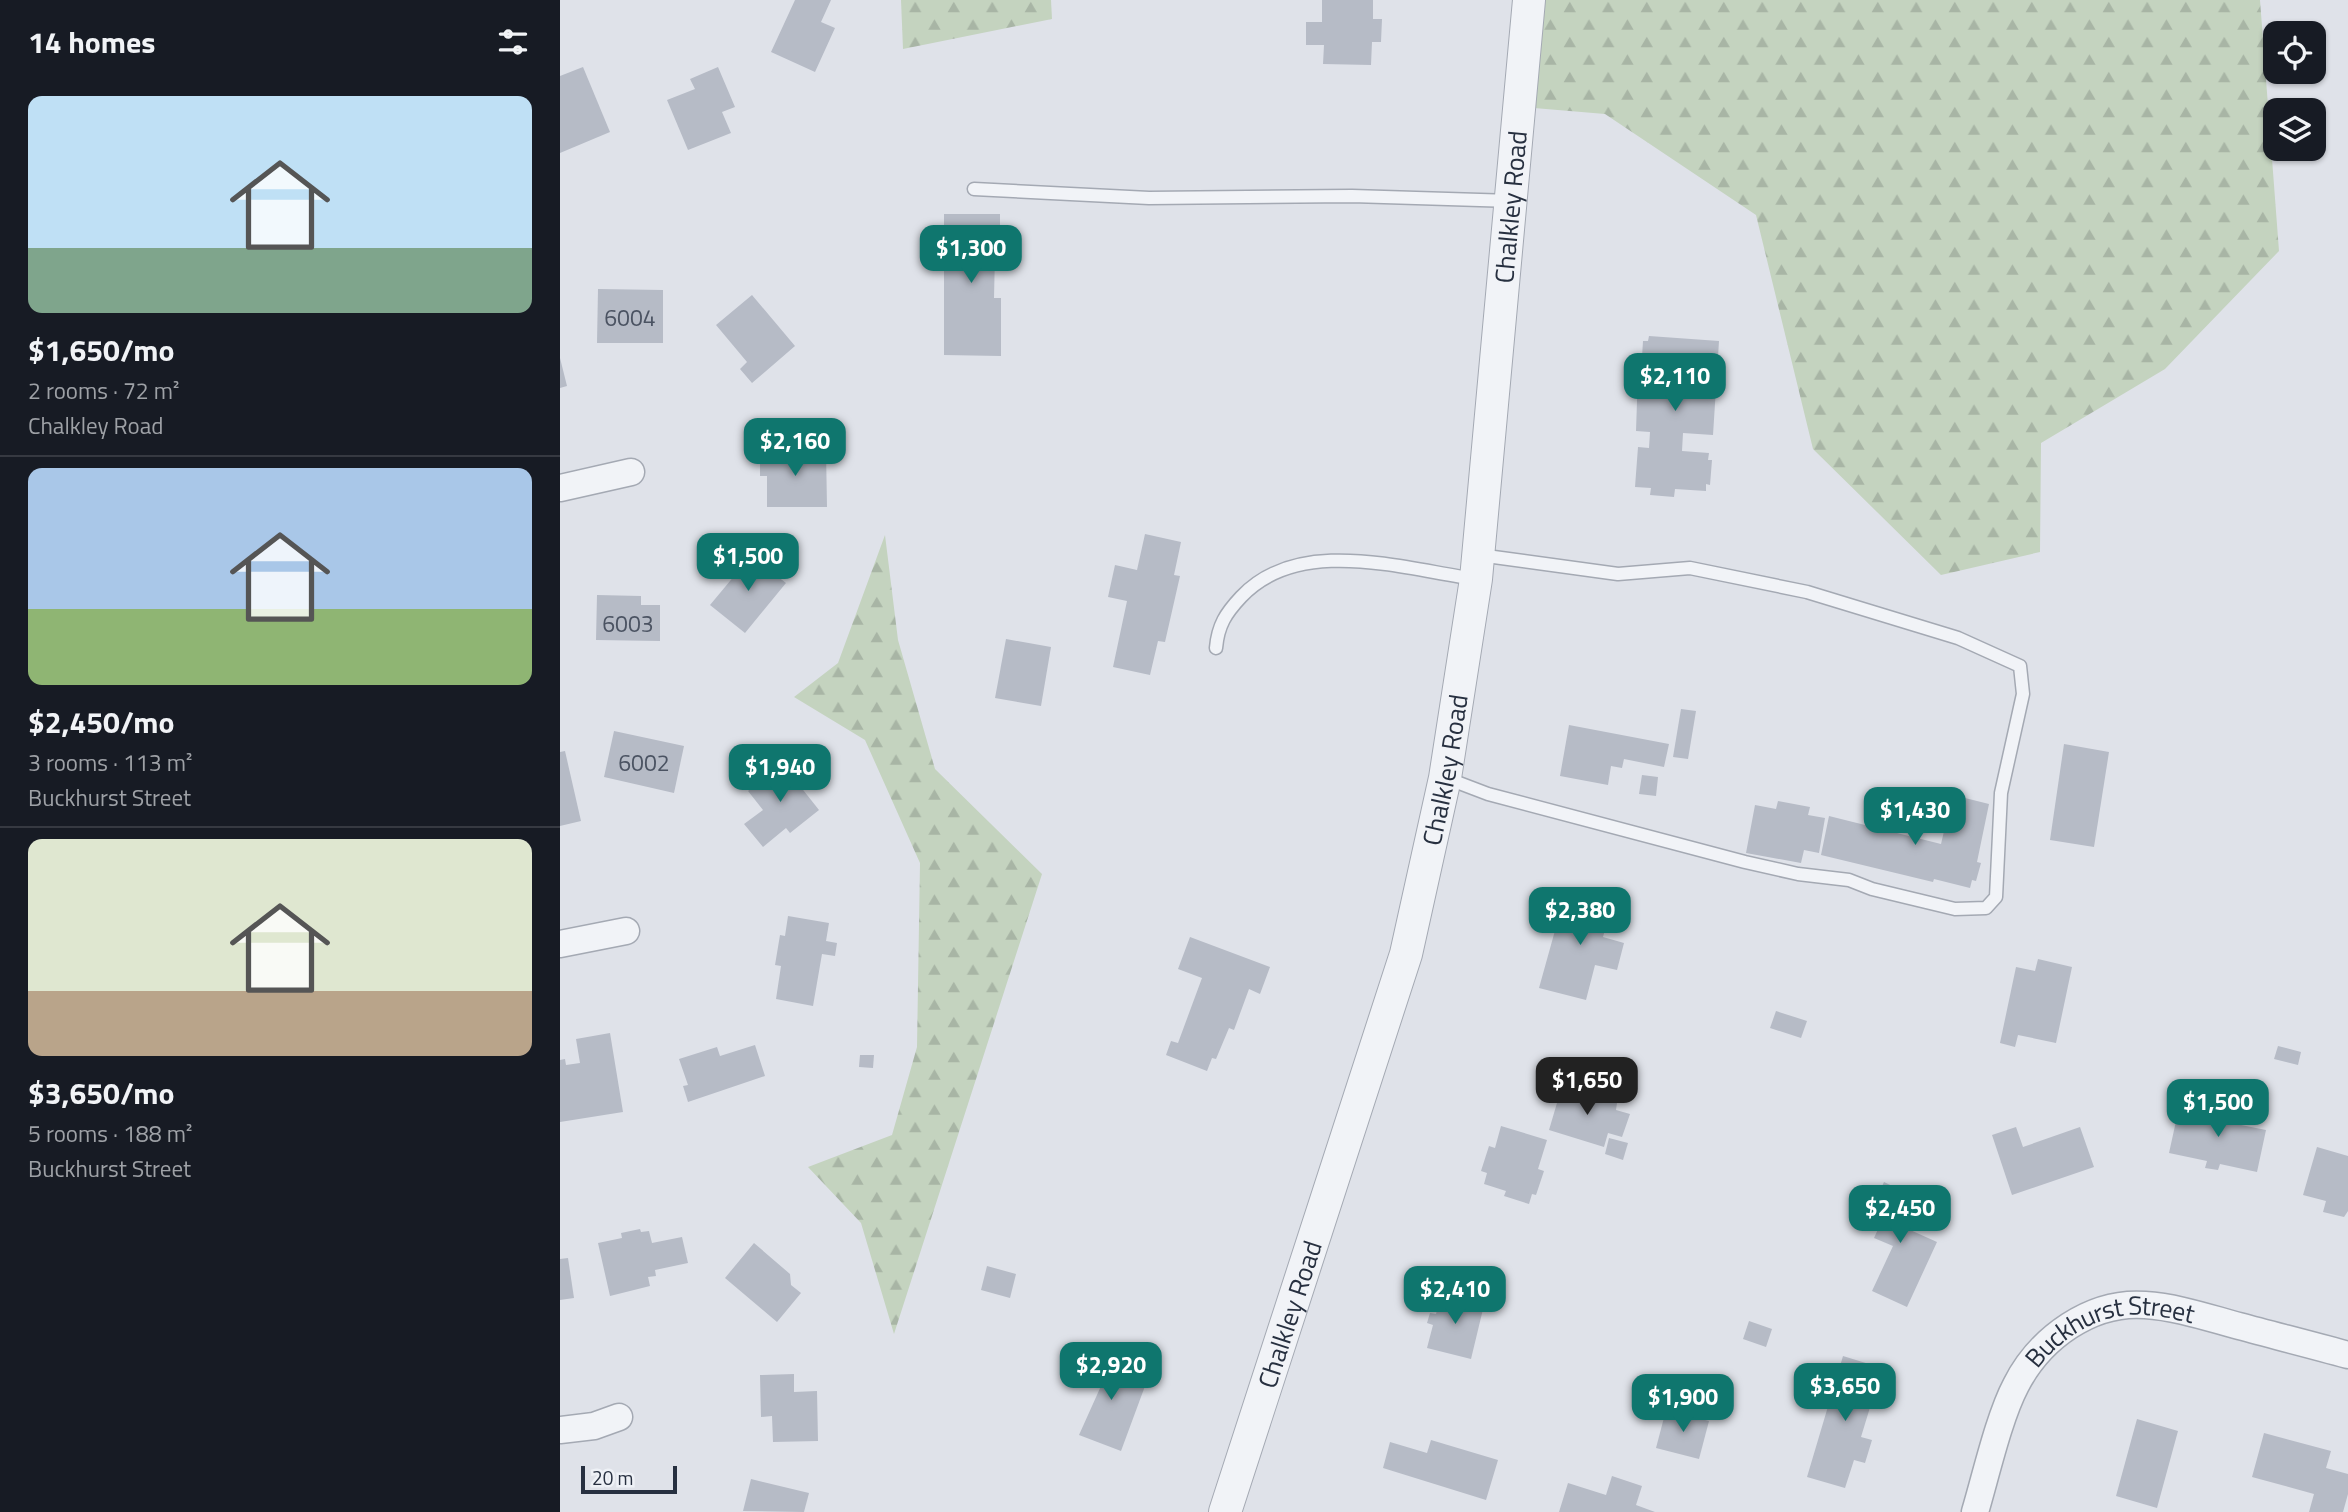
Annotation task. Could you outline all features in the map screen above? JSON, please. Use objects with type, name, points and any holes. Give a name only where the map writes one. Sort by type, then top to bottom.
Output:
[{"type":"street","name":"Chalkley Road","points":[[1225,1512],[1406,954],[1446,778],[1477,567],[1529,0]]},
{"type":"street","points":[[560,488],[631,472]]},
{"type":"street","points":[[560,944],[626,931]]},
{"type":"street","name":"Buckhurst Street","points":[[1975,1512],[2015,1386],[2032,1359],[2054,1336],[2087,1316],[2117,1307],[2143,1304],[2175,1309],[2348,1355]]},
{"type":"street","points":[[560,1430],[594,1426],[619,1417]]},
{"type":"lane","points":[[974,189],[1149,198],[1352,196],[1512,201]]},
{"type":"lane","points":[[1216,648],[1224,615],[1248,589],[1271,573],[1308,561],[1340,559],[1618,574],[1690,568],[1807,592],[1958,638],[2020,666],[2023,694],[2001,793],[1996,897],[1986,908],[1955,909],[1872,889],[1849,880],[1798,874],[1745,862],[1488,794],[1446,778]]},
{"type":"green space","points":[[901,0],[1051,0],[1052,19],[903,49]]},
{"type":"green space","points":[[1545,0],[2260,0],[2263,84],[2266,84],[2267,98],[2263,98],[2263,161],[2272,161],[2279,251],[2165,369],[2041,443],[2040,552],[1941,575],[1813,449],[1756,215],[1605,114],[1534,108]]},
{"type":"green space","points":[[885,535],[898,640],[935,769],[1042,874],[894,1334],[861,1223],[808,1167],[892,1135],[917,1047],[920,863],[865,740],[794,697],[838,663]]},
{"type":"building","points":[[795,0],[831,0],[821,22],[835,28],[815,72],[771,52]]},
{"type":"building","points":[[1322,0],[1373,0],[1373,19],[1382,19],[1381,42],[1372,42],[1371,65],[1323,64],[1324,45],[1306,45],[1306,22],[1322,22]]},
{"type":"building","points":[[583,67],[610,132],[560,153],[560,76]]},
{"type":"building","points":[[718,67],[735,107],[722,112],[731,133],[688,150],[667,100],[695,89],[690,79]]},
{"type":"building","points":[[944,214],[1000,214],[1000,254],[995,254],[994,298],[1001,298],[1001,356],[944,355]]},
{"type":"building","points":[[598,289],[663,290],[663,343],[597,343]]},
{"type":"building","points":[[752,295],[795,346],[752,383],[740,369],[747,362],[716,325]]},
{"type":"building","points":[[1649,336],[1719,341],[1713,435],[1683,433],[1682,451],[1709,453],[1708,460],[1712,460],[1710,485],[1706,484],[1706,491],[1675,489],[1674,497],[1650,495],[1651,488],[1635,487],[1638,447],[1649,448],[1650,432],[1636,431],[1638,372],[1641,373],[1643,341],[1648,341]]},
{"type":"building","points":[[560,358],[567,386],[560,388]]},
{"type":"building","points":[[826,450],[827,507],[767,507],[767,476],[760,476],[760,451]]},
{"type":"building","points":[[1145,534],[1181,542],[1174,575],[1180,576],[1165,642],[1158,641],[1150,675],[1113,667],[1127,601],[1108,597],[1115,565],[1137,570]]},
{"type":"building","points":[[746,552],[786,583],[745,633],[710,605],[735,575],[730,571]]},
{"type":"building","points":[[597,595],[641,596],[641,605],[660,605],[660,641],[596,640]]},
{"type":"building","points":[[1006,639],[1051,647],[1041,706],[995,698]]},
{"type":"building","points":[[1681,709],[1696,711],[1688,759],[1673,757]]},
{"type":"building","points":[[1569,725],[1669,744],[1664,767],[1624,759],[1622,768],[1611,766],[1608,785],[1560,776]]},
{"type":"building","points":[[614,731],[684,746],[674,793],[604,777]]},
{"type":"building","points":[[2064,744],[2109,752],[2094,847],[2050,840]]},
{"type":"building","points":[[565,751],[581,821],[560,826],[560,752]]},
{"type":"building","points":[[785,762],[788,767],[793,763],[803,776],[796,781],[819,810],[790,833],[786,828],[763,847],[744,824],[763,810],[748,791]]},
{"type":"building","points":[[1642,775],[1658,777],[1656,796],[1639,794]]},
{"type":"building","points":[[1957,796],[1989,804],[1977,862],[1981,863],[1976,881],[1972,880],[1970,888],[1934,879],[1933,882],[1821,855],[1829,816],[1941,844],[1949,810],[1953,811]]},
{"type":"building","points":[[1778,801],[1810,807],[1808,815],[1825,818],[1819,853],[1804,850],[1801,863],[1746,853],[1755,805],[1776,809]]},
{"type":"building","points":[[1566,891],[1612,903],[1603,937],[1624,943],[1617,970],[1595,965],[1586,1000],[1539,988]]},
{"type":"building","points":[[788,916],[829,923],[826,941],[837,943],[835,956],[822,954],[813,1006],[776,999],[781,966],[775,965],[780,935],[785,936]]},
{"type":"building","points":[[1190,937],[1270,967],[1260,994],[1249,989],[1234,1030],[1229,1028],[1216,1059],[1212,1058],[1207,1071],[1166,1055],[1171,1041],[1178,1043],[1202,978],[1178,969]]},
{"type":"building","points":[[2038,959],[2072,967],[2056,1043],[2018,1035],[2015,1047],[2000,1043],[2016,967],[2035,971]]},
{"type":"building","points":[[1776,1011],[1807,1021],[1801,1038],[1770,1028]]},
{"type":"building","points":[[610,1033],[623,1112],[560,1122],[560,1060],[565,1059],[566,1065],[580,1063],[576,1039]]},
{"type":"building","points":[[755,1045],[765,1076],[688,1102],[683,1086],[688,1085],[679,1059],[717,1047],[720,1056]]},
{"type":"building","points":[[2278,1046],[2301,1052],[2298,1065],[2274,1059]]},
{"type":"building","points":[[860,1055],[874,1055],[873,1068],[859,1067]]},
{"type":"building","points":[[1562,1086],[1617,1103],[1616,1110],[1630,1114],[1622,1137],[1608,1133],[1604,1147],[1549,1130]]},
{"type":"building","points":[[2203,1100],[2235,1107],[2231,1123],[2266,1130],[2257,1172],[2220,1164],[2218,1170],[2205,1168],[2207,1161],[2169,1153],[2178,1112],[2199,1117]]},
{"type":"building","points":[[1501,1126],[1547,1140],[1538,1169],[1544,1171],[1536,1195],[1532,1194],[1529,1204],[1504,1196],[1506,1191],[1484,1184],[1487,1173],[1481,1171],[1489,1146],[1495,1148]]},
{"type":"building","points":[[2016,1127],[2023,1147],[2080,1127],[2094,1167],[2012,1195],[1992,1135]]},
{"type":"building","points":[[1609,1138],[1628,1143],[1623,1160],[1605,1154]]},
{"type":"building","points":[[2317,1147],[2348,1156],[2348,1211],[2344,1217],[2323,1212],[2326,1201],[2303,1195]]},
{"type":"building","points":[[1884,1182],[1921,1200],[1908,1229],[1937,1242],[1907,1307],[1872,1291],[1893,1246],[1874,1238],[1884,1216],[1871,1210]]},
{"type":"building","points":[[640,1229],[641,1232],[649,1231],[652,1243],[682,1237],[688,1263],[655,1270],[656,1276],[648,1277],[650,1286],[610,1296],[598,1243],[622,1238],[621,1233]]},
{"type":"building","points":[[754,1243],[790,1274],[791,1285],[801,1293],[777,1322],[725,1278]]},
{"type":"building","points":[[568,1258],[574,1298],[560,1300],[560,1259]]},
{"type":"building","points":[[987,1266],[1016,1274],[1010,1298],[981,1290]]},
{"type":"building","points":[[1441,1294],[1484,1305],[1471,1359],[1427,1348],[1433,1325],[1427,1323],[1430,1313],[1436,1314]]},
{"type":"building","points":[[1749,1321],[1772,1329],[1766,1347],[1743,1339]]},
{"type":"building","points":[[1085,1355],[1148,1378],[1121,1451],[1079,1435],[1101,1386],[1077,1377]]},
{"type":"building","points":[[1843,1356],[1882,1368],[1861,1437],[1872,1440],[1865,1463],[1854,1460],[1845,1488],[1807,1477]]},
{"type":"building","points":[[794,1374],[794,1392],[817,1391],[818,1441],[773,1442],[772,1416],[761,1417],[760,1375]]},
{"type":"building","points":[[1666,1410],[1709,1421],[1699,1459],[1656,1448]]},
{"type":"building","points":[[2137,1419],[2178,1431],[2157,1508],[2116,1496]]},
{"type":"building","points":[[2264,1433],[2331,1451],[2326,1468],[2348,1474],[2348,1494],[2343,1512],[2309,1512],[2314,1494],[2252,1477]]},
{"type":"building","points":[[1431,1440],[1498,1460],[1486,1500],[1383,1468],[1390,1442],[1427,1453]]},
{"type":"building","points":[[1612,1476],[1642,1486],[1636,1505],[1655,1512],[1559,1512],[1568,1483],[1606,1495]]},
{"type":"building","points":[[751,1479],[809,1493],[804,1512],[743,1511]]}]
